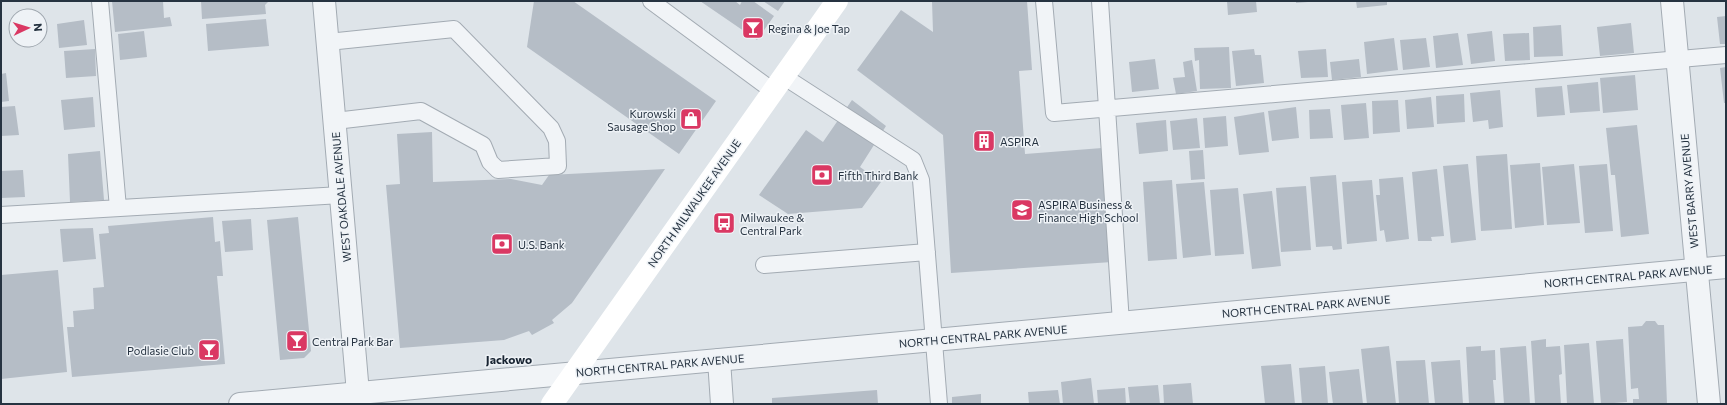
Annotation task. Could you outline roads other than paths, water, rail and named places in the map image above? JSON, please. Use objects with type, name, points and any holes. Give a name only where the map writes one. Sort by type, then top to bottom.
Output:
[{"type":"main road","name":"NORTH MILWAUKEE AVENUE","points":[[552,404],[837,1]]},
{"type":"street","name":"WEST OAKDALE AVENUE","points":[[324,1],[358,393]]},
{"type":"street","name":"WEST BARRY AVENUE","points":[[1672,1],[1709,404]]},
{"type":"street","name":"NORTH CENTRAL PARK AVENUE","points":[[240,404],[1726,268]]},
{"type":"street","points":[[719,360],[722,404]]},
{"type":"lane","points":[[100,1],[118,208]]},
{"type":"lane","points":[[651,1],[778,83],[913,160],[921,180],[939,404]]},
{"type":"lane","points":[[1044,1],[1054,113],[1726,55]]},
{"type":"lane","points":[[1100,1],[1121,323]]},
{"type":"lane","points":[[328,42],[454,29],[551,128],[558,141],[558,166],[498,170],[490,162],[483,145],[421,111],[335,121]]},
{"type":"lane","points":[[1,215],[341,195]]},
{"type":"lane","points":[[764,265],[927,252]]},
{"type":"place","name":"Regina & Joe Tap","points":[[753,28]]},
{"type":"place","name":"Kurowski Sausage Shop","points":[[691,119]]},
{"type":"place","name":"ASPIRA","points":[[984,141]]},
{"type":"place","name":"Fifth Third Bank","points":[[822,175]]},
{"type":"place","name":"ASPIRA Business & Finance High School","points":[[1022,210]]},
{"type":"place","name":"Milwaukee & Central Park","points":[[724,223]]},
{"type":"place","name":"U.S. Bank","points":[[502,244]]},
{"type":"place","name":"Central Park Bar","points":[[297,341]]},
{"type":"place","name":"Podlasie Club","points":[[209,350]]},
{"type":"district","name":"Jackowo","points":[[509,359]]}]
